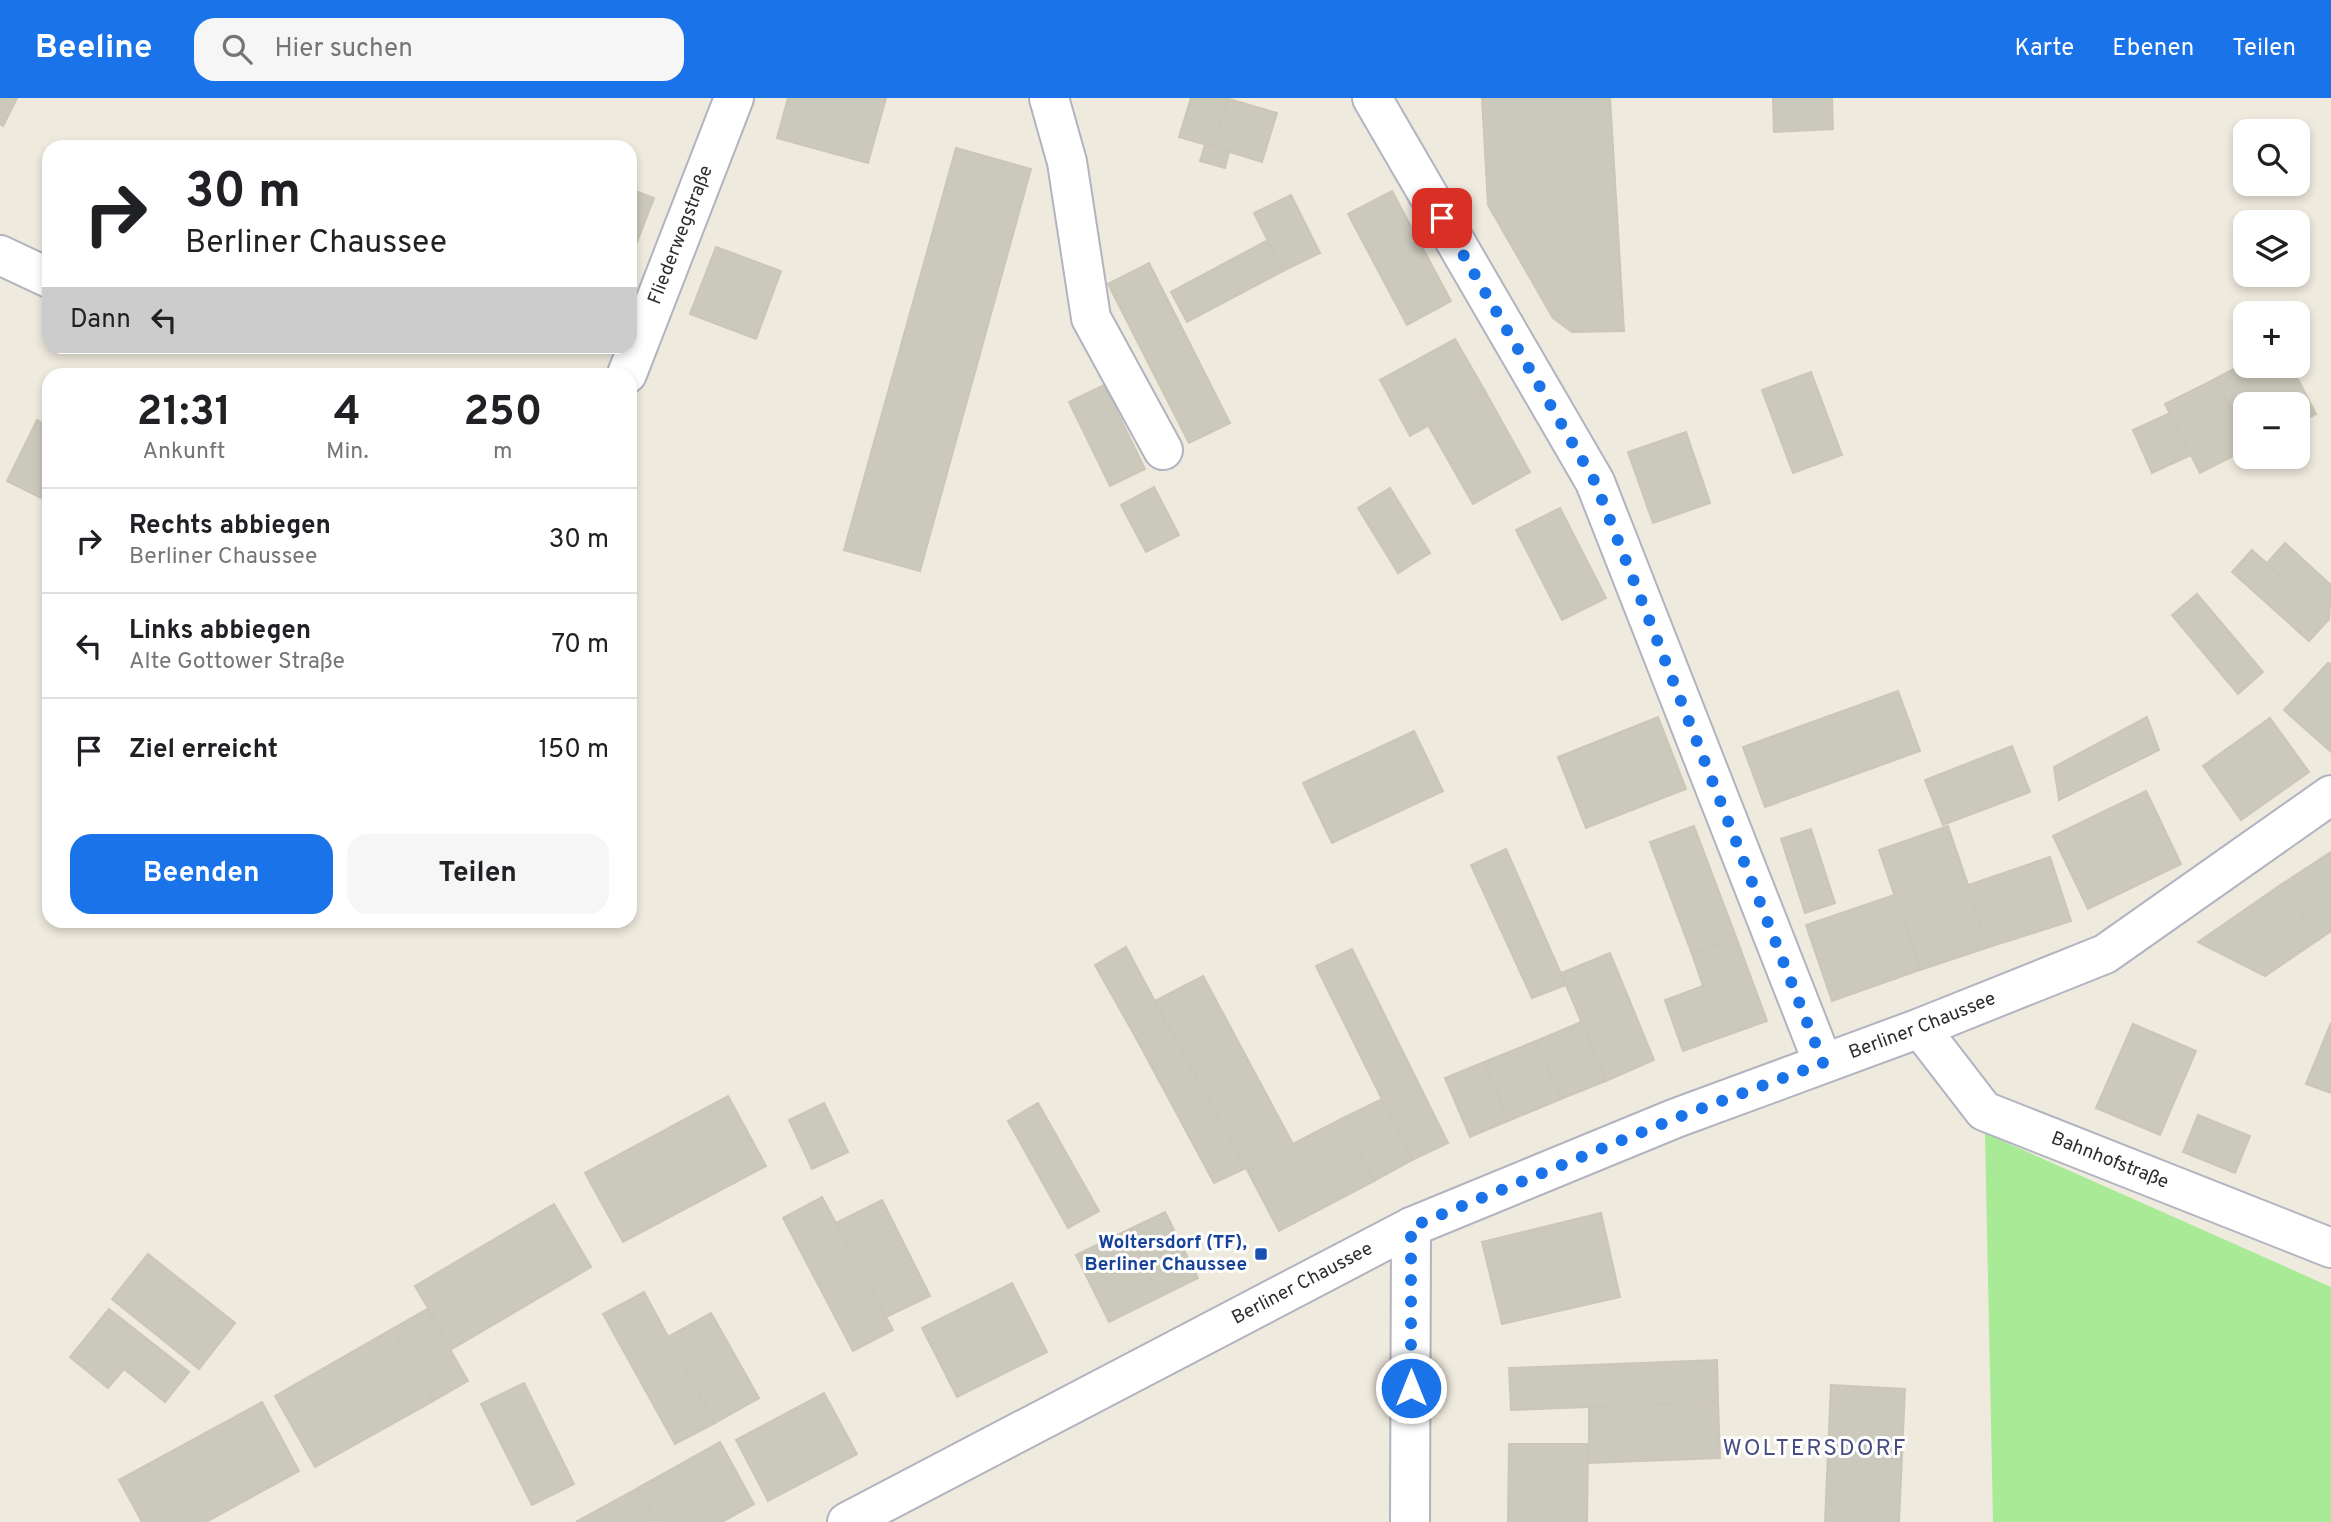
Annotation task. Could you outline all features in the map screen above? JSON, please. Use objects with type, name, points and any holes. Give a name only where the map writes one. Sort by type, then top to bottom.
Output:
[{"type":"street","name":"Fliederwegstraße","points":[[637,351],[734,98]]},
{"type":"street","points":[[1049,98],[1067,162],[1091,318],[1163,450]]},
{"type":"street","points":[[1373,98],[1595,482],[1823,1063]]},
{"type":"street","points":[[0,255],[42,275]]},
{"type":"street","name":"Berliner Chaussee","points":[[847,1522],[1411,1227],[1676,1118],[1920,1028],[2105,954],[2331,795]]},
{"type":"street","name":"Bahnhofstraße","points":[[1920,1028],[1984,1111],[2331,1248]]},
{"type":"street","points":[[1410,1522],[1411,1227]]},
{"type":"green space","points":[[1985,1133],[2331,1287],[2331,1522],[1993,1522]]},
{"type":"building","points":[[0,98],[17,98],[3,126],[0,124]]},
{"type":"building","points":[[788,98],[886,98],[868,163],[777,138]]},
{"type":"building","points":[[1191,98],[1229,99],[1214,147],[1179,137]]},
{"type":"building","points":[[1482,98],[1610,98],[1624,331],[1572,332],[1553,318],[1488,205]]},
{"type":"building","points":[[1773,98],[1832,98],[1833,129],[1774,132]]},
{"type":"building","points":[[1229,99],[1277,113],[1262,162],[1214,147]]},
{"type":"building","points":[[1205,145],[1229,152],[1225,168],[1200,161]]},
{"type":"building","points":[[956,148],[1031,169],[920,571],[844,550]]},
{"type":"building","points":[[1392,191],[1451,301],[1407,325],[1348,214]]},
{"type":"building","points":[[637,192],[654,198],[637,242]]},
{"type":"building","points":[[1291,195],[1320,253],[1283,271],[1254,213]]},
{"type":"building","points":[[1266,241],[1283,271],[1187,322],[1171,292]]},
{"type":"building","points":[[716,247],[781,271],[756,339],[690,314]]},
{"type":"building","points":[[1149,263],[1230,423],[1189,443],[1108,284]]},
{"type":"building","points":[[1455,339],[1486,393],[1410,436],[1380,380]]},
{"type":"building","points":[[2233,369],[2233,378],[2297,378],[2305,392],[2233,392],[2233,414],[2215,379]]},
{"type":"building","points":[[1811,372],[1842,455],[1793,473],[1762,390]]},
{"type":"building","points":[[2215,379],[2233,414],[2233,456],[2200,473],[2165,404]]},
{"type":"building","points":[[1104,385],[1145,469],[1110,486],[1069,402]]},
{"type":"building","points":[[1486,393],[1530,472],[1473,504],[1428,425]]},
{"type":"building","points":[[2310,402],[2316,414],[2310,417]]},
{"type":"building","points":[[2170,413],[2191,455],[2152,473],[2133,430]]},
{"type":"building","points":[[37,420],[42,422],[42,498],[7,481]]},
{"type":"building","points":[[1686,432],[1710,503],[1653,523],[1628,452]]},
{"type":"building","points":[[1154,487],[1179,535],[1146,552],[1121,505]]},
{"type":"building","points":[[1390,488],[1430,553],[1398,573],[1358,508]]},
{"type":"building","points":[[1560,508],[1606,598],[1562,620],[1516,530]]},
{"type":"building","points":[[2285,543],[2331,585],[2329,619],[2267,563]]},
{"type":"building","points":[[2252,550],[2329,619],[2309,641],[2232,572]]},
{"type":"building","points":[[2197,594],[2263,672],[2238,694],[2172,615]]},
{"type":"building","points":[[2328,663],[2331,664],[2331,752],[2284,710]]},
{"type":"building","points":[[1898,691],[1920,751],[1765,807],[1743,747]]},
{"type":"building","points":[[1658,717],[1686,789],[1586,828],[1558,757]]},
{"type":"building","points":[[2147,717],[2159,750],[2059,800],[2054,767]]},
{"type":"building","points":[[2270,718],[2309,772],[2241,820],[2203,766]]},
{"type":"building","points":[[1414,731],[1443,791],[1332,843],[1303,783]]},
{"type":"building","points":[[2012,746],[2030,792],[1943,825],[1925,780]]},
{"type":"building","points":[[2146,791],[2181,864],[2088,909],[2053,836]]},
{"type":"building","points":[[1694,826],[1736,937],[1692,954],[1650,842]]},
{"type":"building","points":[[1948,826],[1989,947],[1920,970],[1879,850]]},
{"type":"building","points":[[1811,829],[1835,903],[1805,913],[1781,839]]},
{"type":"building","points":[[1506,849],[1566,985],[1532,998],[1471,865]]},
{"type":"building","points":[[2331,852],[2331,931],[2318,940],[2282,884]]},
{"type":"building","points":[[2050,857],[2071,921],[1989,947],[1968,885]]},
{"type":"building","points":[[2282,884],[2318,940],[2265,976],[2198,942]]},
{"type":"building","points":[[1894,895],[1920,970],[1832,1001],[1806,925]]},
{"type":"building","points":[[1736,937],[1767,1021],[1683,1051],[1665,1000],[1703,986],[1692,954]]},
{"type":"building","points":[[1126,947],[1166,1022],[1136,1038],[1095,965]]},
{"type":"building","points":[[1352,949],[1448,1143],[1412,1160],[1316,966]]},
{"type":"building","points":[[1610,953],[1654,1060],[1606,1081],[1561,973]]},
{"type":"building","points":[[1203,976],[1293,1144],[1246,1168],[1155,1001]]},
{"type":"building","points":[[1166,1022],[1246,1168],[1214,1183],[1136,1038]]},
{"type":"building","points":[[1581,1022],[1606,1081],[1561,1099],[1536,1041]]},
{"type":"building","points":[[2331,1023],[2331,1093],[2306,1084]]},
{"type":"building","points":[[2133,1024],[2196,1051],[2160,1135],[2096,1108]]},
{"type":"building","points":[[1536,1041],[1561,1099],[1508,1121],[1484,1062]]},
{"type":"building","points":[[1484,1062],[1508,1121],[1470,1137],[1445,1078]]},
{"type":"building","points":[[728,1096],[766,1166],[623,1242],[585,1173]]},
{"type":"building","points":[[1382,1099],[1412,1160],[1374,1181],[1341,1119]]},
{"type":"building","points":[[824,1103],[848,1152],[812,1169],[789,1120]]},
{"type":"building","points":[[1038,1103],[1099,1211],[1068,1228],[1008,1121]]},
{"type":"building","points":[[2198,1115],[2250,1136],[2235,1173],[2183,1152]]},
{"type":"building","points":[[1341,1119],[1374,1181],[1279,1231],[1246,1168]]},
{"type":"building","points":[[822,1197],[893,1330],[853,1351],[783,1218]]},
{"type":"building","points":[[882,1200],[930,1296],[886,1317],[836,1223]]},
{"type":"building","points":[[554,1204],[591,1267],[452,1349],[415,1286]]},
{"type":"building","points":[[1165,1212],[1198,1278],[1109,1322],[1076,1255]]},
{"type":"building","points":[[1601,1213],[1620,1297],[1502,1324],[1482,1242]]},
{"type":"building","points":[[148,1254],[235,1323],[199,1369],[112,1299]]},
{"type":"building","points":[[1012,1283],[1047,1352],[957,1397],[922,1328]]},
{"type":"building","points":[[644,1292],[715,1423],[675,1444],[603,1314]]},
{"type":"building","points":[[109,1309],[189,1372],[165,1402],[124,1369],[108,1388],[70,1357]]},
{"type":"building","points":[[427,1309],[468,1381],[433,1401],[392,1329]]},
{"type":"building","points":[[711,1313],[759,1398],[715,1423],[668,1337]]},
{"type":"building","points":[[392,1329],[433,1401],[315,1467],[275,1396]]},
{"type":"building","points":[[1717,1360],[1718,1402],[1511,1410],[1509,1368]]},
{"type":"building","points":[[524,1383],[574,1484],[532,1505],[481,1404]]},
{"type":"building","points":[[1831,1385],[1905,1389],[1899,1522],[1825,1522]]},
{"type":"building","points":[[824,1393],[857,1454],[768,1501],[736,1440]]},
{"type":"building","points":[[262,1402],[299,1471],[206,1522],[142,1522],[119,1480]]},
{"type":"building","points":[[1718,1402],[1720,1458],[1589,1463],[1589,1407]]},
{"type":"building","points":[[720,1442],[754,1504],[722,1522],[657,1522],[638,1488]]},
{"type":"building","points":[[1509,1444],[1588,1444],[1587,1522],[1508,1522]]},
{"type":"building","points":[[638,1488],[657,1522],[576,1522]]},
{"type":"place","name":"Woltersdorf (TF), Berliner Chaussee","points":[[1261,1254]]},
{"type":"district","name":"WOLTERSDORF","points":[[1815,1449]]},
{"type":"route","points":[[1411,1388],[1411,1227],[1676,1118],[1823,1063],[1595,482],[1442,218]]}]
